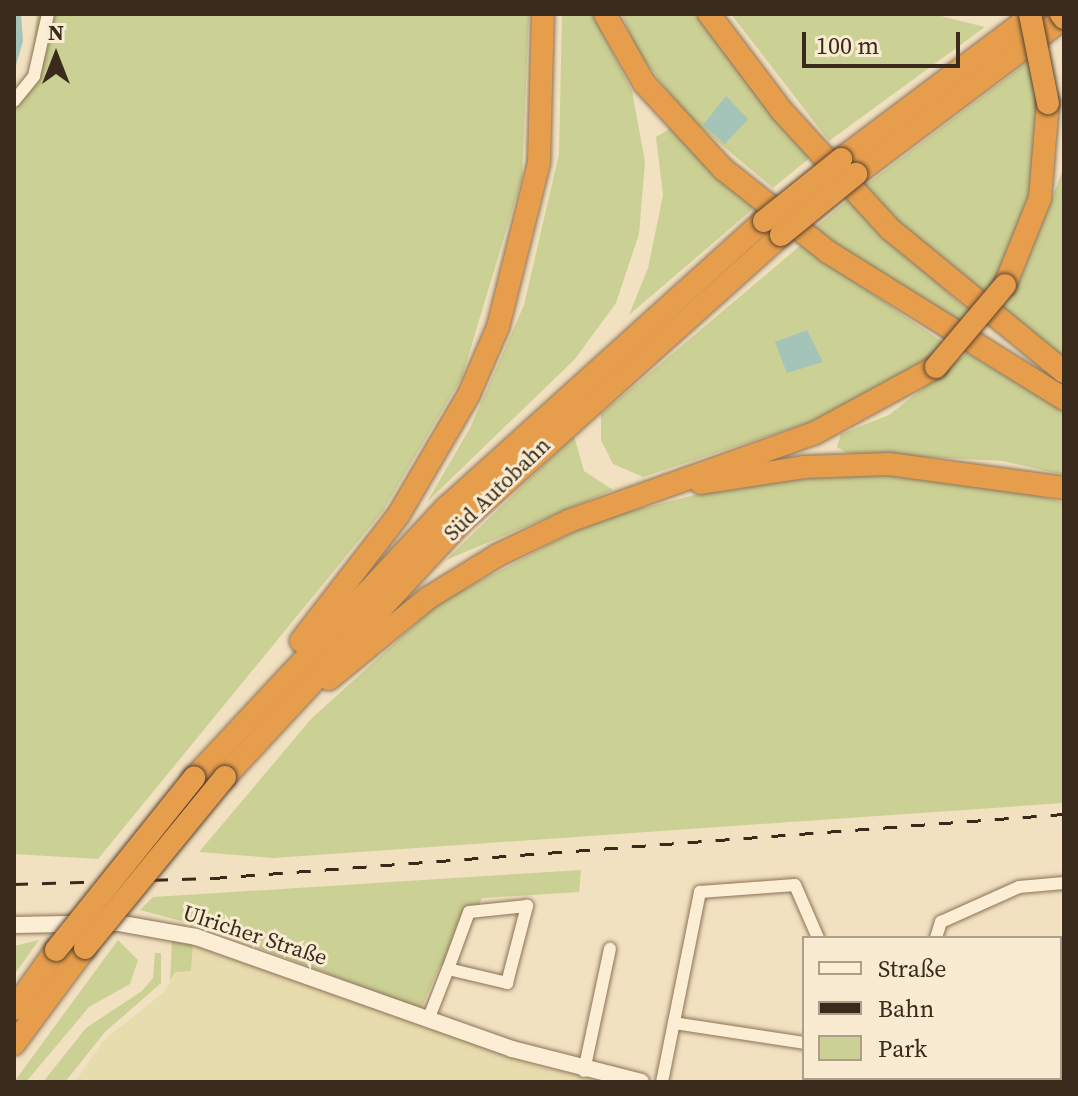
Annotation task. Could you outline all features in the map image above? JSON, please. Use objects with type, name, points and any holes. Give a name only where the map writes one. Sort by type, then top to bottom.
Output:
[{"type":"highway","points":[[259,705],[274,673],[399,514],[469,394],[498,327],[539,162],[543,14]]},
{"type":"highway","points":[[605,14],[644,83],[723,169],[841,260],[1064,399]]},
{"type":"highway","points":[[709,14],[845,169],[962,295],[1064,372]]},
{"type":"highway","points":[[285,709],[428,598],[498,555],[641,495],[815,433],[936,367],[1005,285],[1040,198],[1048,103],[1032,14]]},
{"type":"highway","name":"Süd Autobahn","points":[[14,1009],[56,950],[194,778],[259,705],[458,497],[773,228],[1032,14]]},
{"type":"highway","name":"Süd Autobahn","points":[[845,169],[1063,17]]},
{"type":"highway","name":"Süd Autobahn","points":[[14,1044],[85,948],[285,709],[458,525],[773,228]]},
{"type":"highway","points":[[641,495],[804,467],[889,464],[1064,488]]},
{"type":"street","points":[[14,101],[34,76],[48,14]]},
{"type":"street","points":[[937,936],[941,922],[1019,887],[1064,883]]},
{"type":"street","points":[[662,1082],[700,892],[795,885],[817,936]]},
{"type":"street","points":[[428,1020],[448,969],[476,908],[527,906],[523,937],[507,983],[448,969]]},
{"type":"street","name":"Ulricher Straße","points":[[14,925],[162,929],[584,1071],[641,1082]]},
{"type":"street","points":[[584,1071],[610,949]]},
{"type":"street","points":[[674,1023],[802,1043]]},
{"type":"shaded area","points":[[193,942],[533,1065],[605,1082],[75,1082],[103,1041],[164,992]]},
{"type":"green space","points":[[37,14],[529,14],[522,178],[462,377],[383,511],[98,859],[14,854],[14,93],[31,69]]},
{"type":"green space","points":[[562,14],[593,14],[632,91],[645,162],[639,234],[616,303],[575,359],[427,502],[470,428],[524,305],[559,154]]},
{"type":"green space","points":[[622,14],[699,14],[812,156],[773,188],[685,114],[636,49]],"holes":[[[722,105],[725,143],[703,125]]]},
{"type":"green space","points":[[731,14],[933,14],[985,27],[829,141]]},
{"type":"green space","points":[[1032,59],[1040,111],[1033,183],[1015,244],[982,301],[859,190]]},
{"type":"green space","points":[[671,128],[754,208],[629,315],[648,268],[663,195],[656,137]]},
{"type":"green space","points":[[1064,167],[1064,357],[998,315],[1021,277]]},
{"type":"green space","points":[[849,199],[972,315],[959,329],[811,231]]},
{"type":"green space","points":[[801,245],[944,343],[900,380],[829,416],[643,477],[613,464],[601,440],[601,414]]},
{"type":"green space","points":[[967,353],[1064,411],[1064,475],[1003,461],[847,453],[837,447],[841,434],[889,415]]},
{"type":"green space","points":[[574,436],[584,471],[613,490],[446,560]]},
{"type":"green space","points":[[857,473],[1003,486],[1064,503],[1064,803],[273,858],[199,852],[312,718],[440,602],[598,519],[723,488]]},
{"type":"green space","points":[[581,870],[579,892],[482,898],[453,966],[440,966],[421,1009],[204,927],[140,910],[153,897]]},
{"type":"green space","points":[[39,940],[14,975],[14,946]]},
{"type":"green space","points":[[118,940],[138,960],[130,984],[89,1007],[26,1082],[14,1082]]},
{"type":"green space","points":[[172,940],[193,942],[191,971],[175,972],[170,981]]},
{"type":"green space","points":[[155,953],[161,953],[161,983],[105,1032],[65,1082],[43,1082],[86,1028],[142,991],[153,978]]},
{"type":"water","points":[[14,14],[21,14],[23,41],[14,72]]},
{"type":"water","points":[[726,96],[748,119],[725,144],[703,125]]},
{"type":"water","points":[[807,330],[823,362],[787,373],[775,342]]},
{"type":"tunnel","points":[[1009,14],[1064,17]]},
{"type":"railway","points":[[14,884],[213,878],[1064,814]]}]
